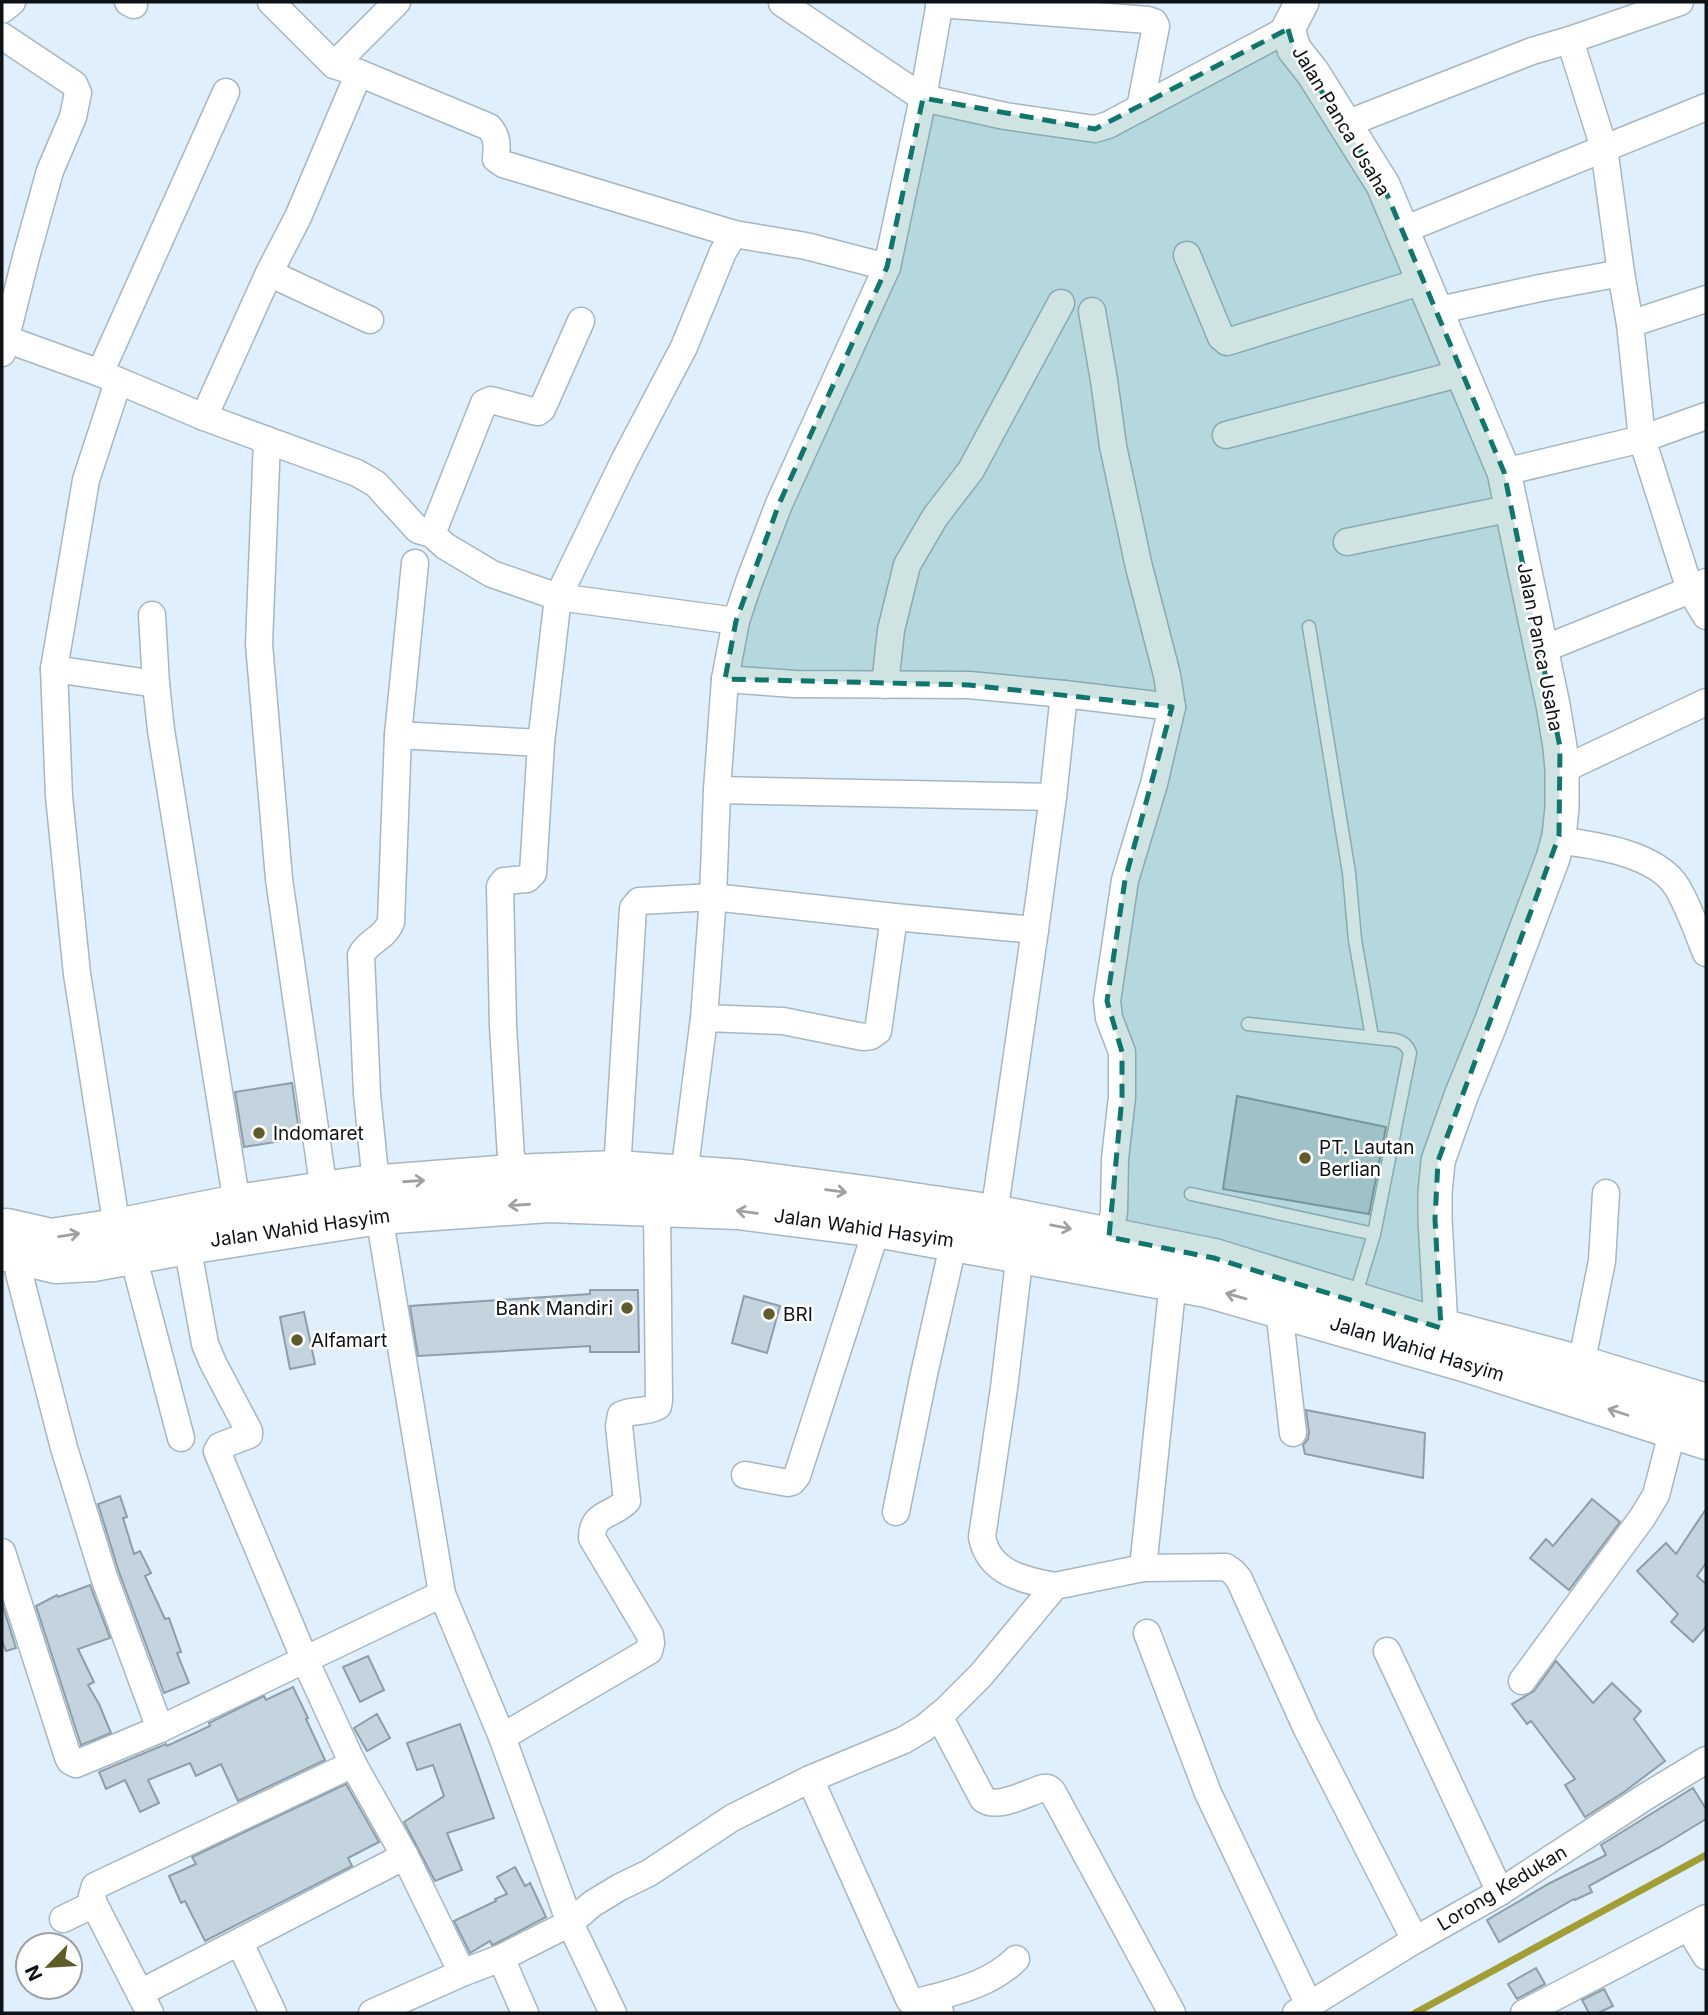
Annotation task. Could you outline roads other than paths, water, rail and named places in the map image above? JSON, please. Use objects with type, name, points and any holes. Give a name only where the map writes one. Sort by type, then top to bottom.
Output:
[{"type":"highway","name":"Jalan Wahid Hasyim","points":[[2,1227],[51,1238],[187,1245],[377,1200],[512,1174],[617,1170],[741,1179],[994,1214],[1214,1258],[1441,1328],[1581,1365],[1706,1403]]},
{"type":"highway","name":"Jalan Wahid Hasyim","points":[[7,1267],[93,1262],[125,1242],[237,1204],[324,1191],[377,1200],[738,1210],[877,1228],[1207,1288],[1468,1363],[1690,1435]]},
{"type":"street","points":[[2,10],[12,2]]},
{"type":"street","points":[[271,2],[334,65],[489,127],[497,141],[496,159],[503,164],[734,234],[806,246],[887,267]]},
{"type":"street","points":[[334,65],[397,2]]},
{"type":"street","points":[[1346,124],[1532,51],[1680,2]]},
{"type":"street","points":[[684,1175],[704,1018],[725,678],[736,621],[779,505],[887,267],[940,3],[1153,22],[1156,26],[1140,108]]},
{"type":"street","points":[[782,4],[923,98],[1005,116],[1095,129],[1140,108],[1295,15]]},
{"type":"street","name":"Jalan Panca Usaha","points":[[1295,15],[1294,49],[1313,73],[1382,185],[1504,472],[1553,705],[1562,770],[1562,808],[1553,858],[1438,1161],[1435,1219],[1441,1328]]},
{"type":"street","points":[[2,36],[74,84],[78,93],[73,117],[50,171],[4,346],[109,378],[204,417],[357,472],[370,479],[418,530],[432,534],[445,546],[492,574],[558,597],[736,621]]},
{"type":"street","points":[[1570,40],[1604,148],[1630,324],[1642,439],[1698,586],[1706,616]]},
{"type":"street","points":[[204,417],[269,273],[298,217],[359,73]]},
{"type":"street","points":[[181,1438],[125,1242],[77,974],[59,796],[54,669],[86,480],[109,378],[226,92]]},
{"type":"street","points":[[1402,231],[1706,107]]},
{"type":"street","points":[[512,1174],[503,1026],[500,886],[504,881],[527,879],[533,873],[541,743],[558,597],[624,461],[684,347],[723,252],[734,234]]},
{"type":"street","points":[[1187,255],[1222,337],[1229,342],[1423,281]]},
{"type":"street","points":[[269,273],[370,320]]},
{"type":"street","points":[[1436,311],[1621,273]]},
{"type":"street","points":[[1630,324],[1706,299]]},
{"type":"street","points":[[885,685],[891,630],[907,565],[935,517],[971,470],[1061,303]]},
{"type":"street","points":[[1092,311],[1113,446],[1139,566],[1167,675],[1172,707],[1154,785],[1125,880],[1107,1001],[1109,1018],[1122,1052],[1122,1097],[1115,1159],[1114,1212],[1109,1237]]},
{"type":"street","points":[[432,534],[484,403],[491,400],[538,412],[542,409],[582,321]]},
{"type":"street","points":[[1226,435],[1462,373]]},
{"type":"street","points":[[1504,472],[1642,439],[1706,416]]},
{"type":"street","points":[[267,440],[259,644],[279,878],[324,1191]]},
{"type":"street","points":[[1347,542],[1512,508]]},
{"type":"street","points":[[415,563],[398,735],[391,922],[388,930],[365,948],[362,956],[367,1094],[377,1200],[442,1594],[502,1737],[570,1923],[613,2013]]},
{"type":"street","points":[[1541,650],[1698,586]]},
{"type":"street","points":[[152,615],[160,730],[237,1204]]},
{"type":"street","points":[[54,669],[156,684]]},
{"type":"street","points":[[725,678],[795,684],[969,685],[1172,707]]},
{"type":"street","points":[[994,1214],[1053,797],[1064,694]]},
{"type":"street","points":[[1562,770],[1706,702]]},
{"type":"street","points":[[398,735],[541,743]]},
{"type":"street","points":[[717,790],[1053,797]]},
{"type":"street","points":[[1557,840],[1626,854],[1646,861],[1667,875],[1676,886],[1706,953]]},
{"type":"street","points":[[617,1170],[633,908],[639,901],[713,897],[1035,930]]},
{"type":"street","points":[[704,1018],[783,1021],[863,1037],[871,1036],[878,1031],[894,917]]},
{"type":"street","points":[[1581,1365],[1602,1261],[1606,1193]]},
{"type":"street","points":[[502,1737],[649,1651],[650,1635],[592,1538],[592,1529],[597,1520],[627,1501],[619,1426],[621,1415],[658,1406],[657,1207]]},
{"type":"street","points":[[745,1475],[788,1483],[797,1476],[877,1228]]},
{"type":"street","points":[[896,1512],[954,1241]]},
{"type":"street","points":[[187,1245],[205,1344],[250,1431],[220,1446],[219,1457],[305,1660],[353,1764],[405,1856],[462,1973]]},
{"type":"street","points":[[1020,1253],[982,1537],[988,1556],[999,1567],[1037,1583],[1055,1586],[1143,1568],[1226,1567],[1233,1572],[1239,1579],[1306,1727],[1415,1940]]},
{"type":"street","points":[[7,1267],[100,1564],[159,1728]]},
{"type":"street","points":[[1143,1568],[1173,1282]]},
{"type":"street","points":[[1279,1309],[1293,1433]]},
{"type":"street","points":[[1522,1681],[1642,1518],[1690,1435]]},
{"type":"street","points":[[2,1552],[70,1761],[80,1763],[442,1594]]},
{"type":"street","points":[[372,2013],[501,1958],[570,1923],[592,1904],[649,1873],[732,1818],[810,1779],[904,1740],[939,1716],[981,1675],[1055,1586]]},
{"type":"street","points":[[1147,1633],[1208,1793],[1302,2009]]},
{"type":"street","points":[[1387,1651],[1500,1892]]},
{"type":"street","points":[[939,1716],[983,1799],[989,1804],[1043,1787],[1052,1791],[1172,2013]]},
{"type":"street","name":"Lorong Kedukan","points":[[1302,2009],[1500,1892],[1706,1760]]},
{"type":"street","points":[[353,1764],[100,1883],[93,1891],[94,1904],[145,2003],[240,1943],[405,1856]]},
{"type":"street","points":[[810,1779],[910,2001],[937,2005],[952,1993],[995,1976],[1016,1959]]},
{"type":"street","points":[[63,1919],[94,1904]]},
{"type":"street","points":[[1524,2013],[1699,1922],[1706,1956]]},
{"type":"street","points":[[240,1943],[273,2013]]},
{"type":"street","points":[[501,1958],[525,2013]]},
{"type":"lane","points":[[1309,627],[1349,873],[1355,940],[1372,1037]]},
{"type":"lane","points":[[1248,1024],[1403,1042],[1410,1053],[1374,1234],[1353,1301]]},
{"type":"lane","points":[[1191,1194],[1374,1234]]},
{"type":"waterway","points":[[1415,2013],[1706,1855]]},
{"type":"place","name":"Indomaret","points":[[259,1133]]},
{"type":"place","name":"PT. Lautan Berlian","points":[[1305,1158]]},
{"type":"place","name":"Bank Mandiri","points":[[627,1308]]},
{"type":"place","name":"BRI","points":[[769,1314]]},
{"type":"place","name":"Alfamart","points":[[297,1340]]}]
